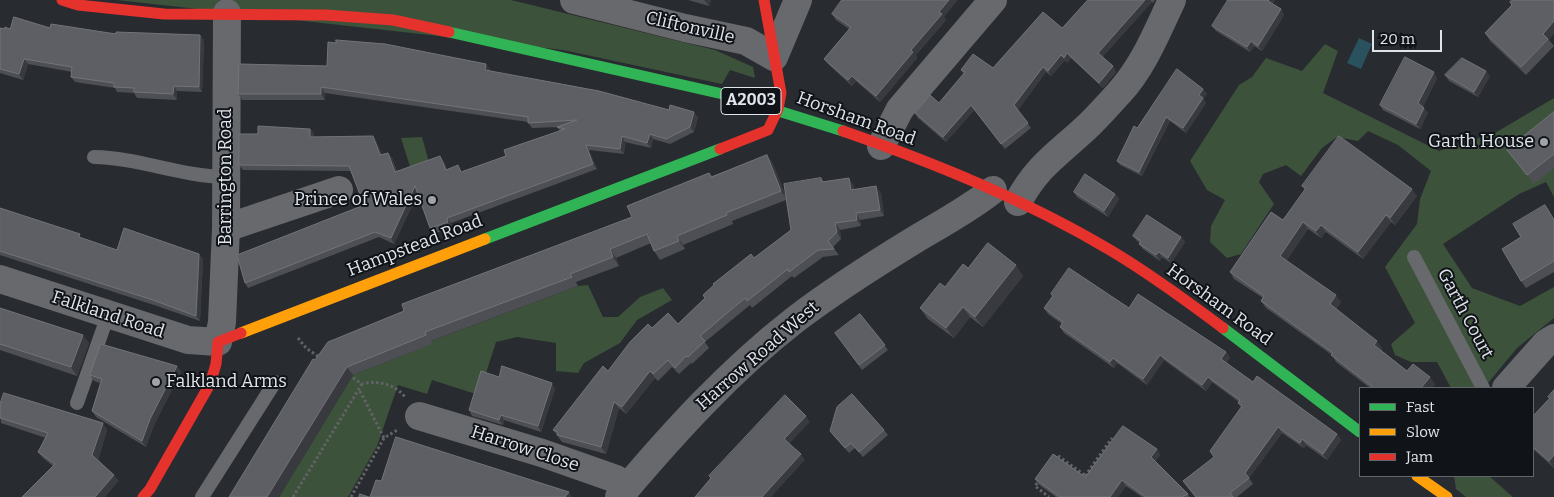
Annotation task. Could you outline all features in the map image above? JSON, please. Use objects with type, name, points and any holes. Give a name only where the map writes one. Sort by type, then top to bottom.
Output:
[{"type":"main road","name":"Horsham Road","points":[[62,0],[78,5],[164,14],[326,15],[393,20],[727,95],[778,109],[881,146],[993,190],[1104,246],[1195,307],[1359,431]]},
{"type":"main road","points":[[764,0],[781,93],[778,109]]},
{"type":"main road","name":"Hampstead Road","points":[[218,342],[768,130],[778,109]]},
{"type":"main road","points":[[151,494],[210,384],[216,364],[218,342]]},
{"type":"street","name":"Cliftonville","points":[[574,0],[746,41],[774,57]]},
{"type":"street","points":[[774,57],[798,0]]},
{"type":"street","points":[[881,146],[900,109],[994,0]]},
{"type":"street","points":[[1018,202],[1030,180],[1047,160],[1090,124],[1121,91],[1149,48],[1172,0]]},
{"type":"street","name":"Barrington Road","points":[[218,342],[222,322],[226,228],[227,13]]},
{"type":"street","points":[[226,228],[339,190]]},
{"type":"street","name":"Harrow Road West","points":[[623,492],[687,419],[738,370],[796,320],[860,275],[969,209],[993,190]]},
{"type":"street","name":"Falkland Road","points":[[0,280],[188,340],[218,342]]},
{"type":"street","points":[[1507,387],[1551,344]]},
{"type":"street","name":"Harrow Close","points":[[419,416],[542,453],[616,479],[623,492]]},
{"type":"lane","points":[[94,157],[118,158],[207,177],[225,177]]},
{"type":"lane","name":"Garth Court","points":[[1414,257],[1482,387]]},
{"type":"lane","points":[[77,403],[108,316]]},
{"type":"lane","points":[[202,497],[275,382]]},
{"type":"path","points":[[281,317],[306,348],[326,362]]},
{"type":"path","points":[[346,374],[362,384],[374,381],[399,390]]},
{"type":"path","points":[[293,497],[362,384]]},
{"type":"path","points":[[360,390],[384,438]]},
{"type":"path","points":[[352,497],[384,438],[419,416]]},
{"type":"path","points":[[1085,476],[1112,438]]},
{"type":"path","points":[[1051,463],[1056,455],[1093,481]]},
{"type":"path","points":[[1046,471],[1035,486],[1050,497]]},
{"type":"green space","points":[[117,0],[511,0],[715,50],[753,67],[755,78],[730,70],[722,84],[563,50]]},
{"type":"green space","points":[[1325,44],[1338,51],[1323,93],[1439,151],[1495,133],[1554,98],[1554,197],[1546,182],[1519,194],[1443,244],[1472,288],[1520,306],[1554,287],[1554,318],[1517,348],[1485,387],[1450,387],[1437,362],[1411,362],[1395,355],[1391,344],[1415,323],[1385,267],[1417,224],[1420,199],[1431,171],[1398,145],[1368,131],[1358,141],[1337,137],[1322,148],[1301,176],[1286,165],[1263,174],[1259,182],[1274,204],[1241,254],[1227,258],[1210,242],[1211,226],[1225,200],[1207,190],[1190,161],[1239,85],[1252,77],[1266,58],[1302,71]]},
{"type":"green space","points":[[422,137],[430,166],[412,173],[401,138]]},
{"type":"green space","points":[[588,285],[603,317],[618,317],[640,297],[663,288],[672,300],[637,320],[620,343],[584,363],[578,373],[556,371],[556,343],[517,337],[496,342],[479,395],[432,380],[427,394],[398,385],[377,446],[348,497],[279,497],[353,375],[411,352],[410,349],[578,286]]},
{"type":"green space","points":[[1454,477],[1490,477],[1513,497],[1466,497],[1456,489]]},
{"type":"water","points":[[1359,38],[1372,44],[1361,69],[1347,63]]},
{"type":"building","points":[[842,0],[949,0],[939,12],[942,14],[911,50],[913,52],[876,96],[852,76],[848,80],[824,59],[851,27],[832,14]]},
{"type":"building","points":[[1088,0],[1145,0],[1098,53],[1113,66],[1099,83],[1067,53],[1064,58],[1061,55],[1048,71],[1043,67],[1014,105],[1028,123],[1001,144],[971,105],[943,137],[915,113],[930,95],[939,103],[965,72],[961,70],[973,54],[993,68],[1043,12],[1062,28]]},
{"type":"building","points":[[1228,0],[1269,0],[1281,9],[1258,46],[1251,41],[1247,47],[1212,26]]},
{"type":"building","points":[[1512,0],[1554,0],[1554,21],[1543,34],[1548,39],[1521,67],[1485,33],[1512,5],[1510,2]]},
{"type":"building","points":[[14,17],[50,28],[51,24],[116,34],[116,32],[200,35],[199,87],[174,86],[173,94],[134,92],[134,88],[114,87],[114,83],[71,77],[72,67],[24,59],[19,74],[0,69],[0,28],[10,29]]},
{"type":"building","points":[[336,40],[385,44],[486,64],[485,70],[599,91],[669,110],[670,105],[694,112],[690,127],[666,139],[650,134],[647,143],[622,136],[620,149],[586,145],[593,164],[447,218],[448,222],[430,228],[415,186],[391,238],[375,232],[245,283],[237,255],[364,205],[349,166],[239,165],[239,134],[258,134],[258,126],[310,129],[310,137],[373,136],[380,155],[388,153],[395,172],[440,156],[446,170],[458,165],[461,172],[506,156],[504,150],[565,129],[557,127],[577,120],[528,123],[528,117],[321,87],[321,94],[238,94],[239,64],[327,66],[328,42],[336,43]]},
{"type":"building","points":[[1405,57],[1434,72],[1418,103],[1424,108],[1416,124],[1380,105]]},
{"type":"building","points":[[1462,58],[1486,71],[1474,92],[1445,75]]},
{"type":"building","points":[[1177,69],[1203,89],[1199,95],[1203,98],[1183,128],[1166,117],[1139,172],[1117,161],[1134,126],[1137,128]]},
{"type":"building","name":"Garth House","points":[[1554,112],[1554,154],[1527,175],[1507,150]]},
{"type":"building","points":[[1339,136],[1412,189],[1390,218],[1386,215],[1358,252],[1321,225],[1316,231],[1303,222],[1280,256],[1336,295],[1330,304],[1377,341],[1374,345],[1407,371],[1413,364],[1430,377],[1422,387],[1373,387],[1331,355],[1333,353],[1261,301],[1264,296],[1230,272],[1271,212],[1283,220],[1306,188],[1302,186]]},
{"type":"building","points":[[767,155],[781,191],[726,213],[727,215],[677,236],[679,241],[654,251],[647,234],[610,249],[613,257],[570,274],[572,277],[425,332],[426,335],[347,367],[267,497],[229,497],[313,359],[315,360],[328,342],[404,311],[402,304],[632,217],[627,206],[709,173],[711,177]]},
{"type":"building","points":[[1085,174],[1115,194],[1104,211],[1074,192]]},
{"type":"building","points":[[821,178],[822,182],[849,178],[851,190],[876,186],[880,210],[856,213],[857,220],[835,223],[837,232],[828,241],[834,249],[818,250],[789,272],[788,269],[747,301],[745,298],[700,336],[705,341],[688,357],[686,356],[675,368],[668,360],[653,374],[650,371],[622,407],[614,402],[601,447],[557,435],[558,432],[553,430],[603,366],[608,371],[630,342],[648,324],[652,328],[668,313],[678,324],[705,298],[703,295],[713,284],[751,254],[754,258],[791,230],[784,184]]},
{"type":"building","points":[[1545,205],[1554,220],[1554,261],[1521,281],[1502,249],[1521,237],[1513,224]]},
{"type":"building","points":[[0,208],[80,234],[79,237],[117,250],[124,228],[199,254],[196,316],[153,300],[0,251]]},
{"type":"building","points":[[1147,215],[1181,237],[1168,258],[1159,252],[1156,255],[1139,244],[1141,241],[1133,236]]},
{"type":"building","points":[[988,243],[1016,265],[975,317],[963,307],[946,328],[920,308],[940,283],[945,287],[963,264],[968,268]]},
{"type":"building","points":[[1069,268],[1129,308],[1138,294],[1226,352],[1221,359],[1253,382],[1257,376],[1337,434],[1323,454],[1302,439],[1300,443],[1278,427],[1245,473],[1249,478],[1230,493],[1233,497],[1196,497],[1183,481],[1214,457],[1210,451],[1242,406],[1238,403],[1240,400],[1208,377],[1202,385],[1160,355],[1143,379],[1113,358],[1110,362],[1060,327],[1063,322],[1044,308]]},
{"type":"building","points":[[0,308],[83,335],[71,367],[0,344]]},
{"type":"building","points":[[860,314],[885,345],[859,365],[835,333]]},
{"type":"building","points":[[101,344],[177,366],[150,419],[142,441],[92,411],[102,379],[90,375]]},
{"type":"building","points":[[502,366],[552,383],[538,426],[501,415],[499,420],[469,410],[481,371],[499,377]]},
{"type":"building","points":[[1554,390],[1554,455],[1549,461],[1534,448],[1534,415],[1550,398],[1548,397]]},
{"type":"building","points":[[4,393],[103,423],[92,455],[114,475],[95,497],[22,497],[55,464],[38,452],[48,433],[0,418],[0,404]]},
{"type":"building","points":[[852,394],[884,430],[859,452],[851,443],[845,448],[830,431],[837,407]]},
{"type":"building","points":[[785,395],[806,416],[784,439],[801,454],[762,497],[695,497],[711,478],[709,476]]},
{"type":"building","points":[[1123,426],[1157,449],[1151,457],[1188,494],[1181,497],[1146,497],[1122,480],[1110,497],[1060,497],[1035,479],[1053,454],[1085,477]]},
{"type":"building","points":[[396,437],[569,492],[565,497],[370,497],[376,480],[381,481]]},
{"type":"traffic: fast","points":[[449,32],[727,95],[843,131]]},
{"type":"traffic: fast","points":[[485,239],[720,149]]},
{"type":"traffic: fast","points":[[1223,328],[1359,431]]},
{"type":"traffic: slow","points":[[241,333],[485,239]]},
{"type":"traffic: slow","points":[[1418,477],[1447,497]]},
{"type":"traffic: jam","points":[[62,0],[78,5],[164,14],[326,15],[393,20],[449,32]]},
{"type":"traffic: jam","points":[[720,149],[768,130],[778,109],[781,93],[764,0]]},
{"type":"traffic: jam","points":[[843,131],[979,184],[1046,215],[1125,259],[1223,328]]},
{"type":"traffic: jam","points":[[143,497],[150,489],[210,384],[216,364],[218,342],[241,333]]},
{"type":"place","name":"Garth House","points":[[1544,142]]},
{"type":"place","name":"Prince of Wales","points":[[432,200]]},
{"type":"place","name":"Falkland Arms","points":[[156,382]]}]
